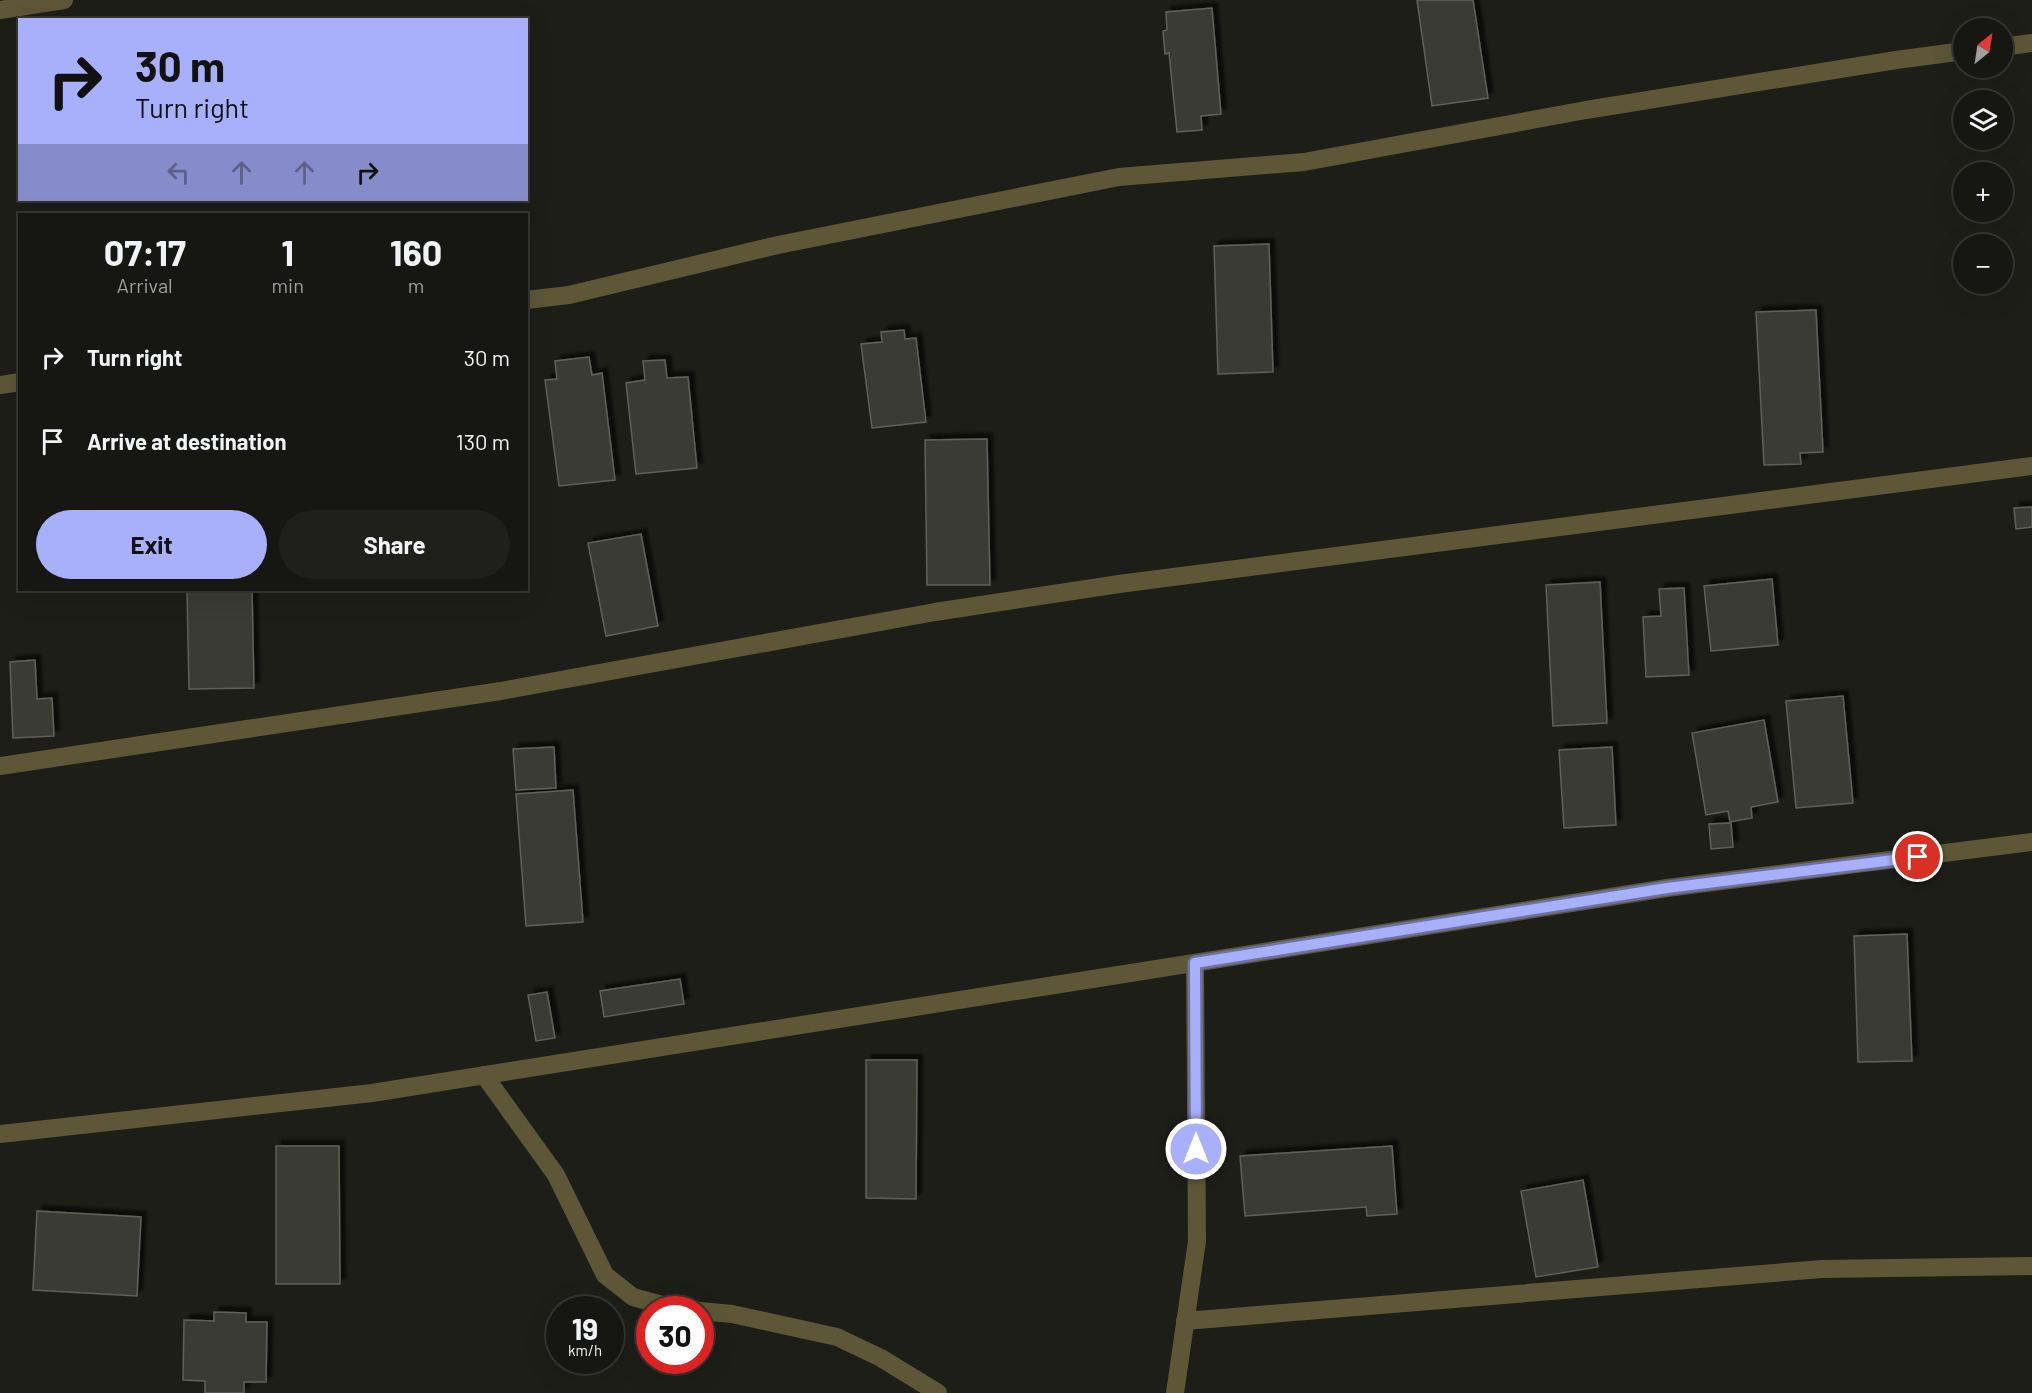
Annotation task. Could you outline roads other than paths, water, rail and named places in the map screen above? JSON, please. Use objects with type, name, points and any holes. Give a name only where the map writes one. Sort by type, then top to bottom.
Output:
[{"type":"street","points":[[0,10],[64,0]]},
{"type":"street","points":[[2013,45],[2032,43]]},
{"type":"street","points":[[528,300],[569,295],[778,245],[1119,177],[1304,162],[1609,107],[1953,52]]},
{"type":"street","points":[[0,385],[18,382]]},
{"type":"street","points":[[0,766],[501,691],[935,612],[1108,585],[2032,466]]},
{"type":"street","points":[[0,1134],[372,1093],[1667,888],[2032,842]]},
{"type":"street","points":[[1175,1393],[1197,1241],[1195,963]]},
{"type":"street","points":[[484,1075],[556,1175],[605,1275],[636,1298]]},
{"type":"street","points":[[1185,1321],[1517,1292],[1822,1269],[2032,1266]]},
{"type":"street","points":[[714,1312],[732,1314],[837,1337],[881,1358],[938,1393]]}]
